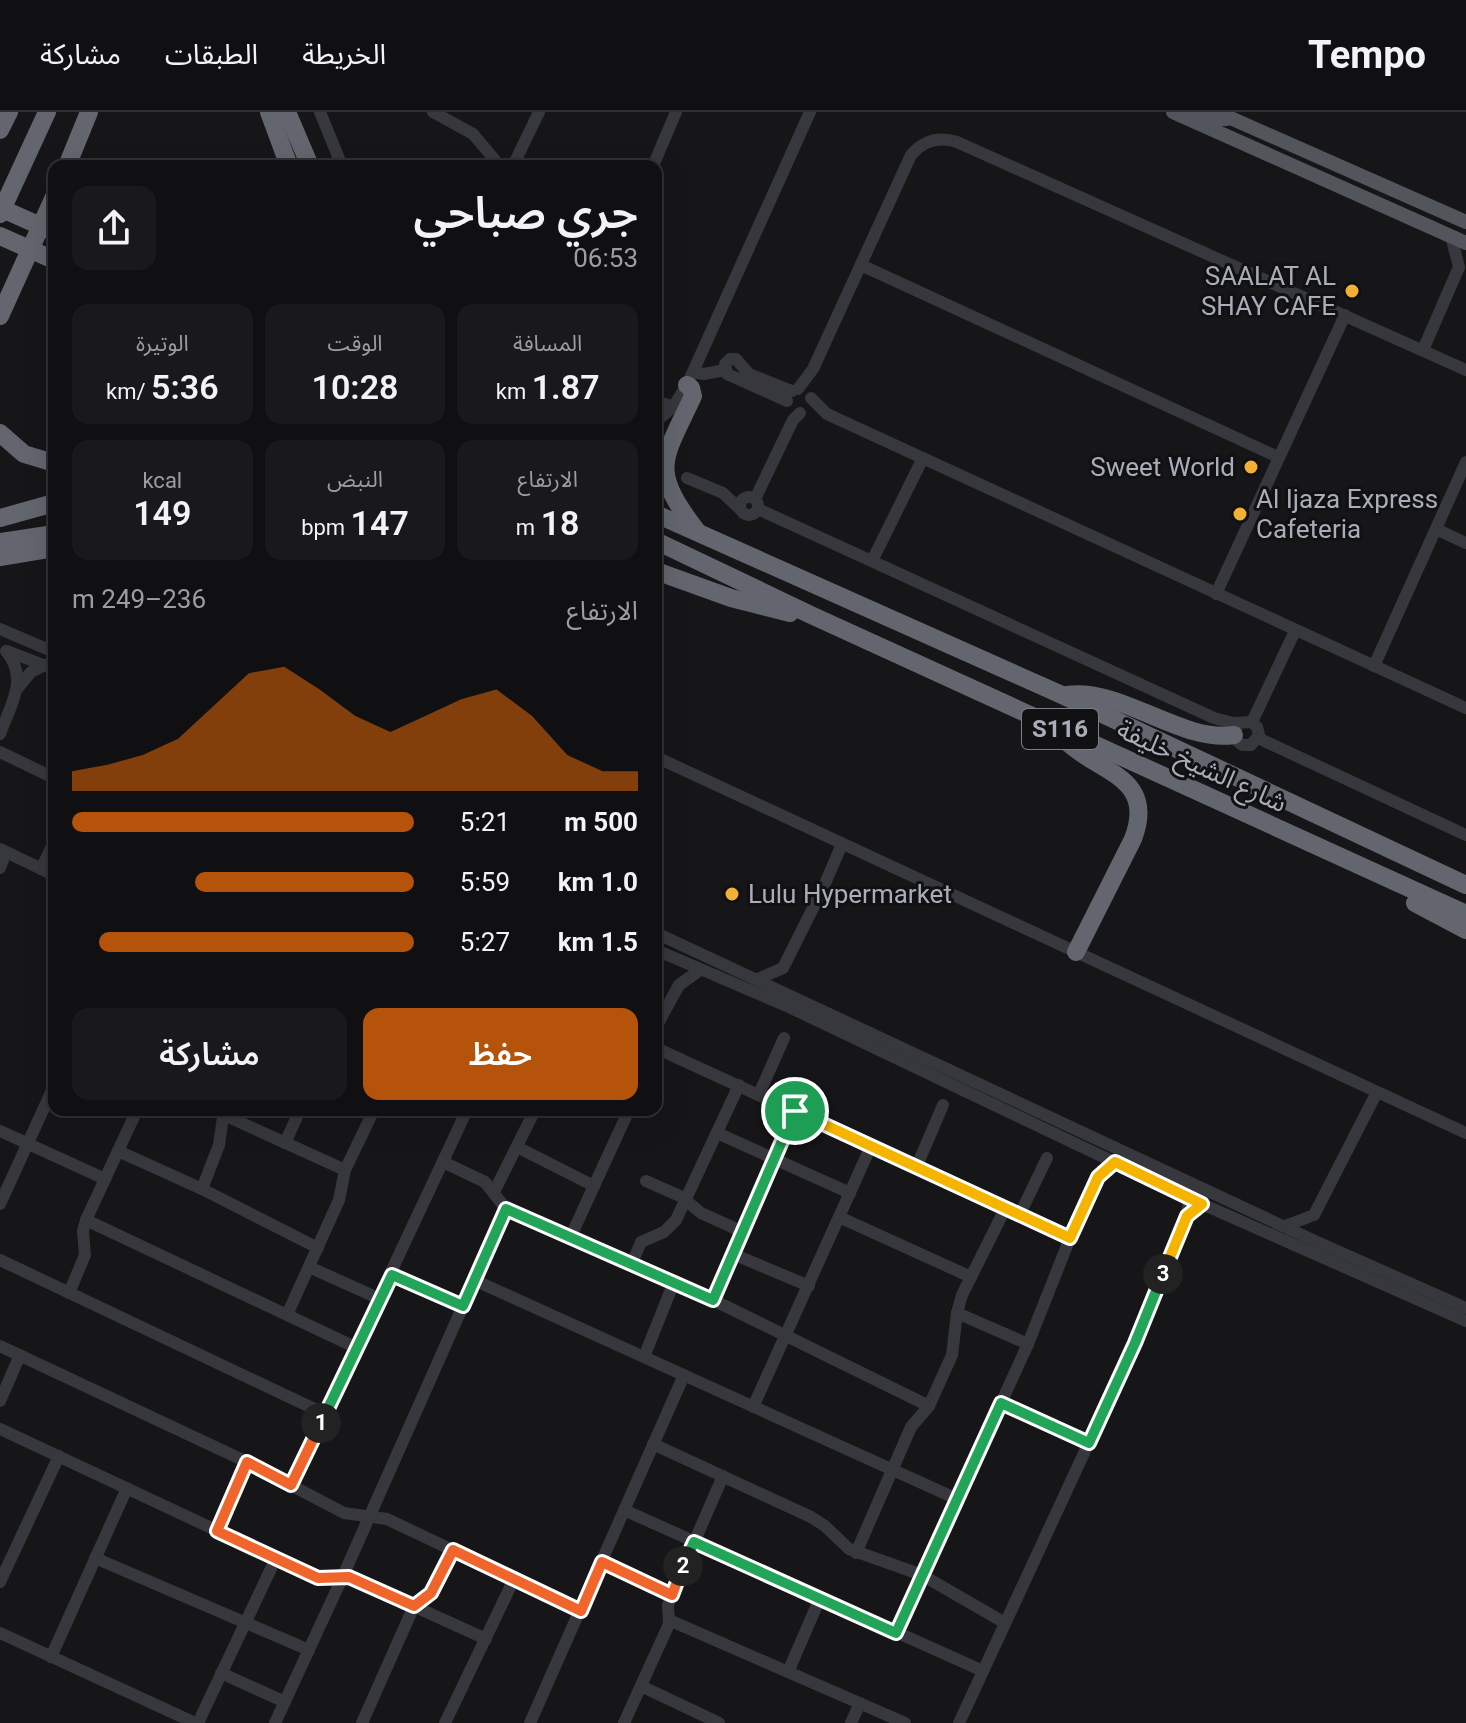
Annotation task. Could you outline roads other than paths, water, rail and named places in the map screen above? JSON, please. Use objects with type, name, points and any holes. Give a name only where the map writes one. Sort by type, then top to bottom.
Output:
[{"type":"highway","points":[[0,130],[9,112]]},
{"type":"highway","points":[[0,214],[47,112]]},
{"type":"highway","points":[[69,160],[89,112]]},
{"type":"highway","points":[[269,112],[287,160]]},
{"type":"highway","points":[[287,112],[307,160]]},
{"type":"highway","points":[[0,208],[48,229]]},
{"type":"highway","points":[[1,311],[48,210]]},
{"type":"highway","points":[[0,236],[48,259]]},
{"type":"highway","points":[[690,378],[693,396],[667,454],[665,473],[674,501],[700,535]]},
{"type":"highway","points":[[0,433],[24,454],[48,461]]},
{"type":"highway","points":[[6,517],[48,505]]},
{"type":"highway","name":"شارع الشيخ خليفة","points":[[662,514],[700,535],[1062,695],[1466,885]]},
{"type":"highway","points":[[0,542],[48,535]]},
{"type":"highway","name":"شارع الشيخ خليفة","points":[[662,544],[1466,914]]},
{"type":"highway","points":[[0,557],[48,549]]},
{"type":"highway","points":[[662,559],[691,570],[720,571]]},
{"type":"highway","points":[[662,573],[762,607],[811,615]]},
{"type":"highway","points":[[1062,695],[1093,695],[1204,733],[1242,726]]},
{"type":"highway","points":[[1058,728],[1073,747],[1122,778],[1135,797],[1139,819],[1133,839],[1076,952]]},
{"type":"highway","points":[[1255,819],[1277,838],[1466,930]]},
{"type":"main road","points":[[1175,112],[1466,243]]},
{"type":"main road","points":[[1198,112],[1218,120],[1224,115],[1466,222]]},
{"type":"street","points":[[320,112],[340,160]]},
{"type":"street","points":[[433,112],[467,129],[495,160]]},
{"type":"street","points":[[516,160],[539,112]]},
{"type":"street","points":[[656,160],[676,112]]},
{"type":"street","points":[[662,416],[673,407],[690,378],[810,112]]},
{"type":"street","points":[[1466,370],[965,147],[949,144],[934,147],[914,159],[905,171],[813,369],[792,394],[790,408],[827,414],[1466,708]]},
{"type":"street","points":[[1447,214],[1466,210]]},
{"type":"street","points":[[1423,350],[1462,264],[1451,236]]},
{"type":"street","points":[[863,266],[1278,457]]},
{"type":"street","points":[[1216,594],[1345,315]]},
{"type":"street","points":[[690,378],[725,370],[727,361],[736,359],[749,374],[792,394],[805,390],[827,414]]},
{"type":"street","points":[[753,501],[793,420],[809,408],[813,369]]},
{"type":"street","points":[[662,403],[673,407]]},
{"type":"street","points":[[872,561],[923,458]]},
{"type":"street","points":[[1374,666],[1466,462]]},
{"type":"street","points":[[687,478],[753,501],[872,561],[1214,718],[1226,722],[1242,726],[1259,731],[1258,738],[1251,745],[1242,745],[1242,726],[1295,631]]},
{"type":"street","points":[[723,493],[741,510],[740,503],[753,501]]},
{"type":"street","points":[[1436,529],[1466,543]]},
{"type":"street","points":[[0,629],[48,649]]},
{"type":"street","points":[[3,649],[48,667]]},
{"type":"street","points":[[3,649],[17,665],[17,689]]},
{"type":"street","points":[[0,734],[17,689],[31,672],[48,667]]},
{"type":"street","points":[[1258,738],[1466,835]]},
{"type":"street","points":[[0,752],[48,775]]},
{"type":"street","points":[[662,760],[1466,1133]]},
{"type":"street","points":[[758,979],[783,968],[842,844]]},
{"type":"street","points":[[0,868],[3,851],[48,872]]},
{"type":"street","points":[[41,869],[48,854]]},
{"type":"street","points":[[662,936],[794,996],[1466,1321]]},
{"type":"street","points":[[662,953],[789,1007],[1202,1204],[1317,1242],[1466,1308]]},
{"type":"street","points":[[679,960],[679,985]]},
{"type":"street","points":[[783,968],[794,996]]},
{"type":"street","points":[[662,1016],[679,985],[700,970]]},
{"type":"street","points":[[759,1094],[784,1038]]},
{"type":"street","points":[[662,1051],[1070,1238]]},
{"type":"street","points":[[632,1263],[639,1244],[676,1220],[739,1085]]},
{"type":"street","points":[[1282,1231],[1314,1215],[1377,1092]]},
{"type":"street","points":[[0,1204],[48,1099]]},
{"type":"street","points":[[916,1168],[943,1105]]},
{"type":"street","points":[[713,1300],[795,1111]]},
{"type":"street","points":[[69,1293],[85,1255],[83,1231],[86,1220],[134,1116]]},
{"type":"street","points":[[202,1189],[219,1145],[223,1116]]},
{"type":"street","points":[[231,1116],[345,1170]]},
{"type":"street","points":[[285,1143],[297,1116]]},
{"type":"street","points":[[287,1315],[339,1200],[345,1170],[371,1116]]},
{"type":"street","points":[[291,1485],[464,1116]]},
{"type":"street","points":[[494,1192],[532,1116]]},
{"type":"street","points":[[571,1236],[626,1116]]},
{"type":"street","points":[[0,1131],[105,1179]]},
{"type":"street","points":[[717,1133],[850,1193]]},
{"type":"street","points":[[753,1407],[871,1146]]},
{"type":"street","points":[[517,1147],[594,1186]]},
{"type":"street","points":[[118,1151],[202,1189],[318,1248]]},
{"type":"street","points":[[1096,1153],[1098,1177]]},
{"type":"street","points":[[1019,1216],[1047,1158]]},
{"type":"street","points":[[443,1162],[485,1182],[506,1209],[713,1300],[929,1406]]},
{"type":"street","points":[[896,1633],[1028,1344],[1098,1177],[1115,1162]]},
{"type":"street","points":[[646,1181],[686,1200],[701,1213],[743,1232]]},
{"type":"street","points":[[959,1723],[1135,1343],[1187,1216],[1189,1197]]},
{"type":"street","points":[[1187,1216],[1202,1204]]},
{"type":"street","points":[[275,1723],[506,1209]]},
{"type":"street","points":[[856,1553],[911,1427],[929,1406],[952,1355],[957,1313],[1005,1209]]},
{"type":"street","points":[[1314,1215],[1318,1228],[1317,1242]]},
{"type":"street","points":[[839,1217],[971,1277]]},
{"type":"street","points":[[86,1220],[357,1348]]},
{"type":"street","points":[[733,1254],[809,1286]]},
{"type":"street","points":[[0,1260],[325,1414]]},
{"type":"street","points":[[309,1267],[380,1299]]},
{"type":"street","points":[[392,1275],[463,1306]]},
{"type":"street","points":[[474,1280],[957,1499]]},
{"type":"street","points":[[644,1357],[674,1282]]},
{"type":"street","points":[[957,1313],[1028,1344]]},
{"type":"street","points":[[0,1346],[247,1462],[344,1513],[387,1519],[581,1611]]},
{"type":"street","points":[[0,1401],[20,1355]]},
{"type":"street","points":[[530,1723],[684,1375]]},
{"type":"street","points":[[1001,1403],[1089,1443]]},
{"type":"street","points":[[0,1429],[318,1578],[343,1576],[486,1639]]},
{"type":"street","points":[[653,1444],[818,1521],[856,1553],[922,1575],[1005,1623]]},
{"type":"street","points":[[0,1582],[59,1456]]},
{"type":"street","points":[[217,1531],[247,1462]]},
{"type":"street","points":[[624,1723],[669,1620],[672,1595],[723,1476]]},
{"type":"street","points":[[51,1657],[127,1488]]},
{"type":"street","points":[[624,1510],[983,1671]]},
{"type":"street","points":[[362,1723],[414,1606],[431,1593],[453,1550]]},
{"type":"street","points":[[95,1558],[309,1650]]},
{"type":"street","points":[[0,1633],[196,1723],[276,1558]]},
{"type":"street","points":[[602,1562],[672,1595]]},
{"type":"street","points":[[445,1723],[514,1579]]},
{"type":"street","points":[[788,1672],[820,1598]]},
{"type":"street","points":[[669,1620],[905,1723]]},
{"type":"street","points":[[221,1673],[285,1702]]},
{"type":"street","points":[[641,1686],[719,1723]]},
{"type":"street","points":[[851,1723],[860,1703]]},
{"type":"place","name":"SAALAT AL SHAY CAFE","points":[[1352,291]]},
{"type":"place","name":"Sweet World","points":[[1251,467]]},
{"type":"place","name":"Al Ijaza Express Cafeteria","points":[[1240,514]]},
{"type":"place","name":"Lulu Hypermarket","points":[[732,894]]}]
